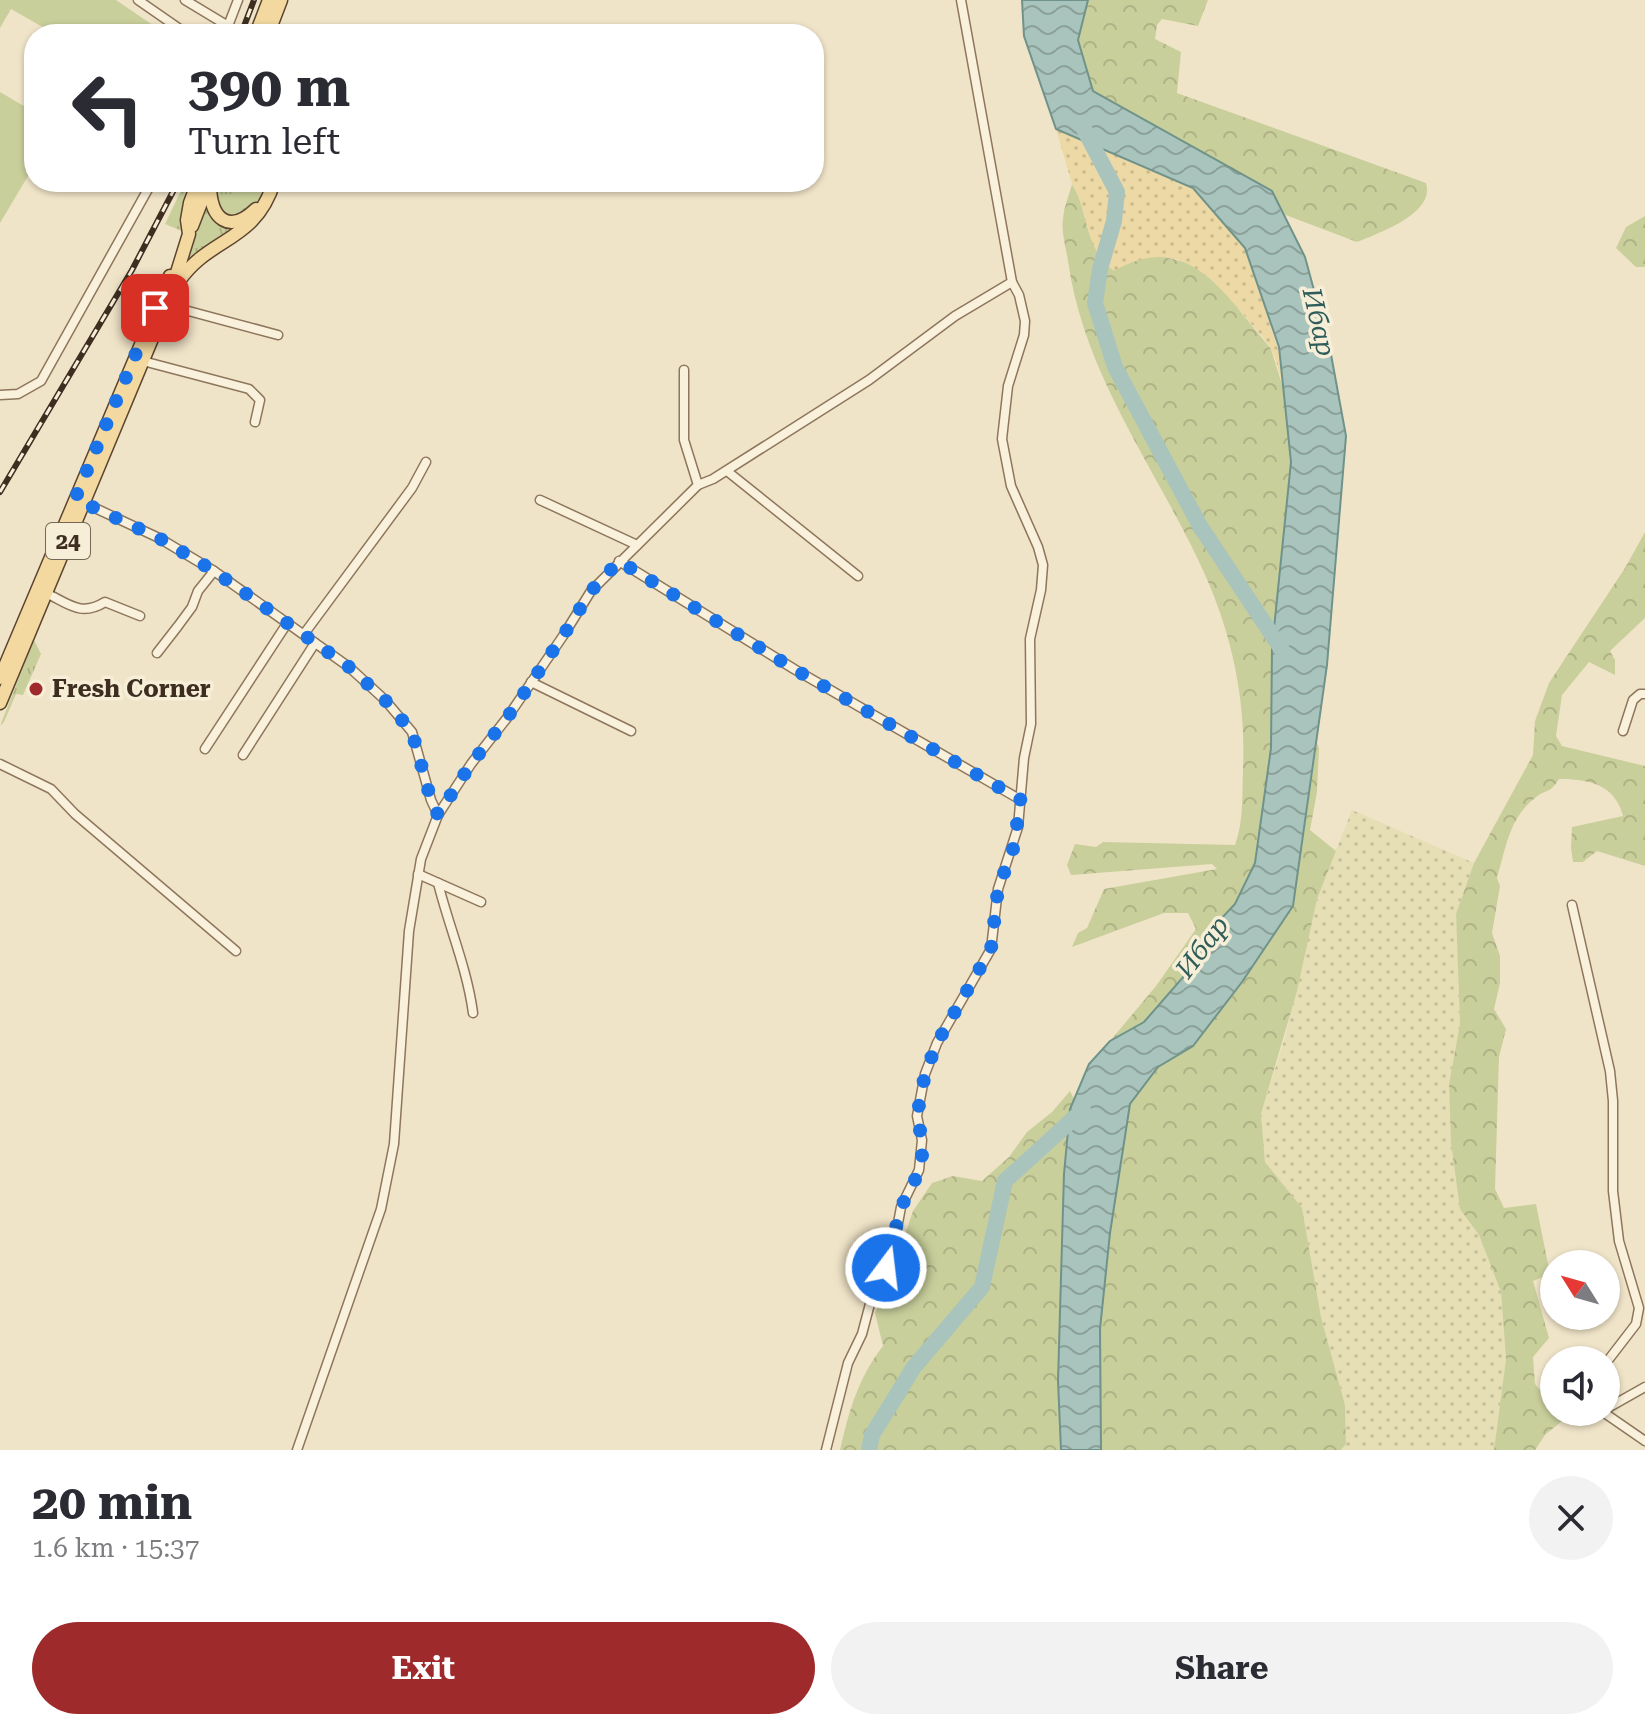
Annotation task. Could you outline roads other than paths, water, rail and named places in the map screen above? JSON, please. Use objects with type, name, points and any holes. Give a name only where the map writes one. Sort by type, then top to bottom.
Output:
[{"type":"main road","points":[[260,24],[269,0]]},
{"type":"main road","points":[[272,24],[281,0]]},
{"type":"main road","points":[[189,234],[187,220],[194,192]]},
{"type":"main road","name":"24","points":[[0,678],[80,501],[163,305],[206,192]]},
{"type":"main road","points":[[211,192],[213,210],[220,219],[234,222],[250,215],[267,192]]},
{"type":"main road","points":[[163,305],[195,261],[250,225],[271,192]]},
{"type":"main road","name":"24","points":[[0,703],[80,501]]},
{"type":"street","points":[[138,0],[173,24]]},
{"type":"street","points":[[185,0],[225,24]]},
{"type":"street","points":[[229,24],[238,0]]},
{"type":"street","points":[[826,1450],[848,1363],[886,1268],[901,1207],[919,1170],[922,1140],[917,1116],[925,1074],[937,1043],[991,949],[998,889],[1013,849],[1031,724],[1030,639],[1043,565],[1011,486],[1002,439],[1008,386],[1024,335],[1025,321],[1019,295],[1012,282],[961,0]]},
{"type":"street","points":[[0,395],[18,394],[41,381],[146,192]]},
{"type":"street","points":[[297,1450],[381,1209],[394,1144],[403,995],[418,874],[438,815],[591,591],[698,485],[727,471],[869,380],[955,316],[1012,282]]},
{"type":"street","points":[[163,305],[278,335]]},
{"type":"street","points":[[138,360],[249,389],[260,400],[255,422]]},
{"type":"street","points":[[684,370],[684,440],[698,485]]},
{"type":"street","points":[[304,634],[412,488],[426,462]]},
{"type":"street","points":[[727,471],[858,576]]},
{"type":"street","points":[[540,500],[637,545]]},
{"type":"street","points":[[80,501],[159,538],[214,571],[349,667],[385,700],[412,732],[438,815]]},
{"type":"street","points":[[619,561],[794,669],[1021,800]]},
{"type":"street","points":[[157,653],[192,607],[198,591],[214,571]]},
{"type":"street","points":[[46,593],[82,610],[90,611],[105,602],[140,616]]},
{"type":"street","points":[[205,749],[288,622]]},
{"type":"street","points":[[243,755],[315,643]]},
{"type":"street","points":[[531,682],[631,731]]},
{"type":"street","points":[[1623,731],[1633,700],[1645,694]]},
{"type":"street","points":[[0,764],[51,789],[75,814],[236,951]]},
{"type":"street","points":[[418,874],[481,902]]},
{"type":"street","points":[[438,883],[461,959],[473,1013]]},
{"type":"street","points":[[1572,905],[1610,1071],[1617,1229],[1630,1285],[1639,1308],[1636,1324],[1619,1346]]},
{"type":"street","points":[[1620,1401],[1645,1387]]},
{"type":"street","points":[[1620,1422],[1645,1441]]},
{"type":"water","points":[[1022,0],[1088,0],[1078,40],[1093,91],[1272,191],[1305,257],[1330,349],[1346,436],[1327,665],[1293,906],[1242,982],[1193,1046],[1158,1067],[1130,1104],[1110,1233],[1100,1329],[1101,1450],[1061,1450],[1058,1381],[1064,1174],[1070,1109],[1089,1064],[1110,1041],[1144,1022],[1185,975],[1203,938],[1235,904],[1255,863],[1271,748],[1272,648],[1291,462],[1279,347],[1245,248],[1193,188],[1056,129],[1024,36]]},
{"type":"waterway","name":"Ибар","points":[[1084,129],[1117,192],[1114,221],[1100,269],[1095,303],[1115,367],[1200,526],[1284,653]]},
{"type":"waterway","name":"Ибар","points":[[869,1450],[872,1435],[914,1367],[982,1287],[1005,1181],[1083,1110]]},
{"type":"railway","points":[[245,24],[254,0]]},
{"type":"railway","points":[[0,492],[132,270],[173,192]]},
{"type":"place","name":"Fresh Corner","points":[[36,689]]}]
